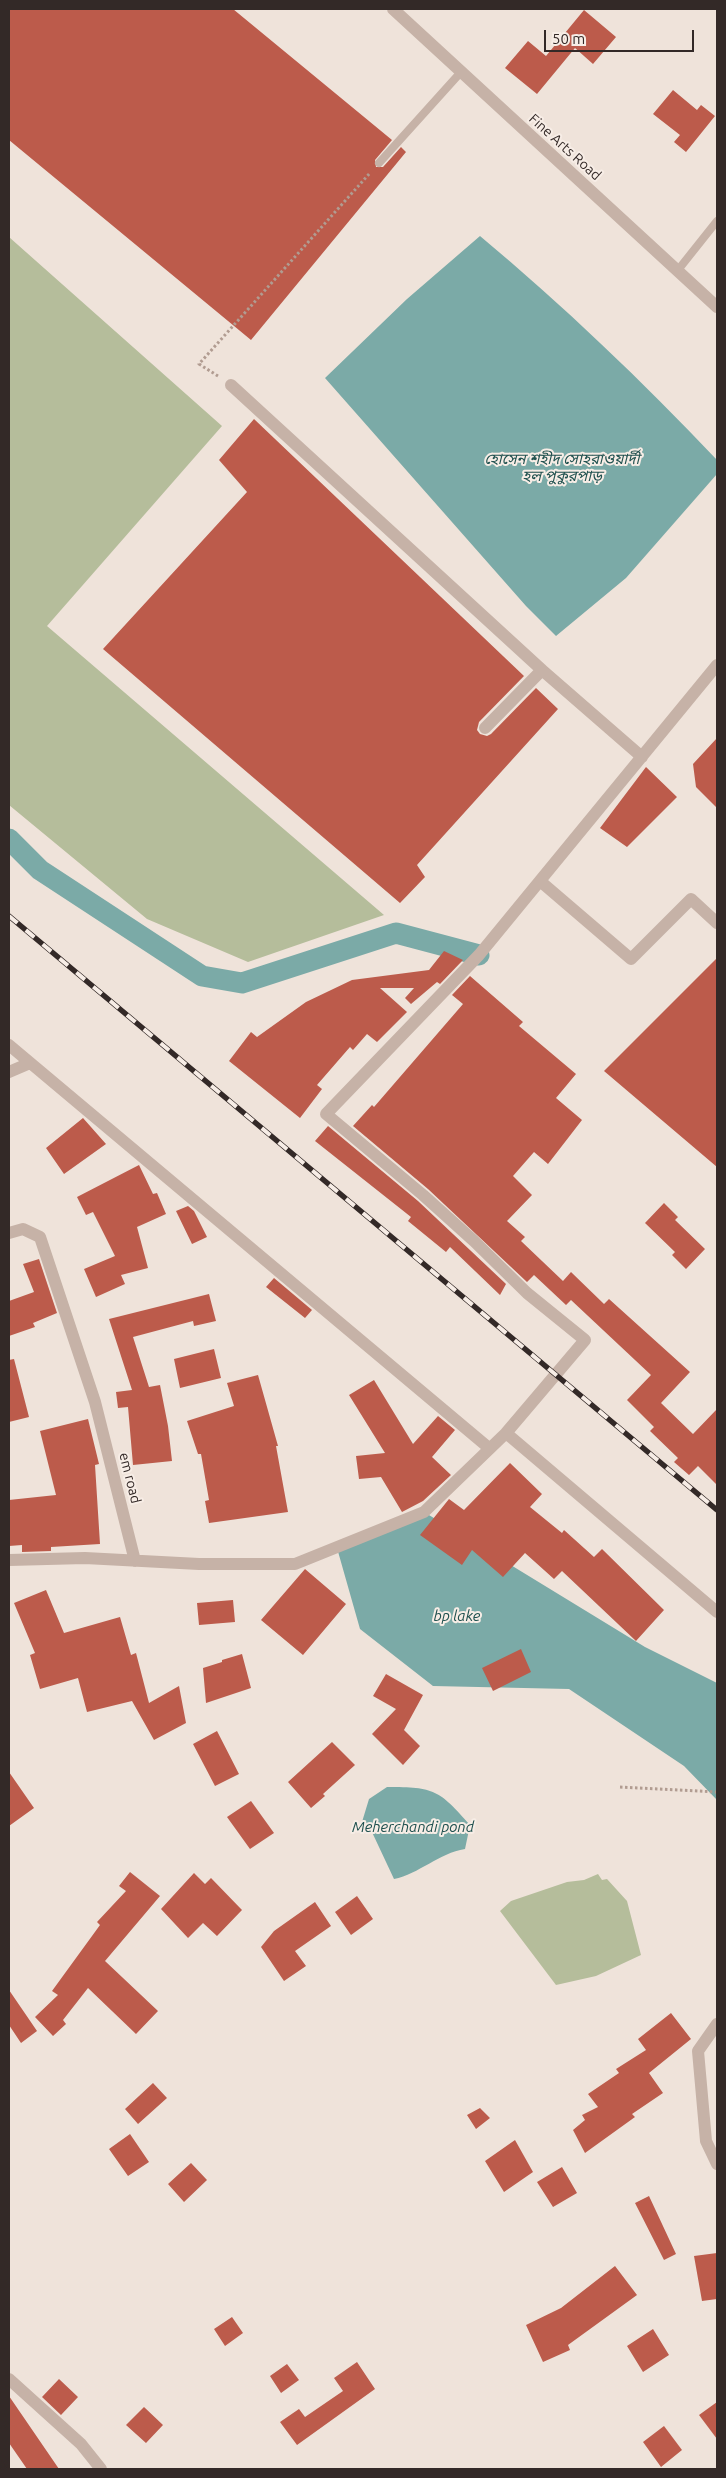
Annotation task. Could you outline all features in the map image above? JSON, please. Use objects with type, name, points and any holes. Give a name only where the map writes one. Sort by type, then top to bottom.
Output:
[{"type":"street","name":"Fine Arts Road","points":[[394,9],[717,307]]},
{"type":"street","points":[[231,385],[542,670],[642,757]]},
{"type":"street","points":[[9,1560],[85,1558],[199,1564],[295,1564],[424,1512],[506,1432],[585,1340],[527,1293],[423,1195],[326,1114],[479,955],[717,666]]},
{"type":"street","points":[[485,728],[542,670]]},
{"type":"street","points":[[540,881],[632,960],[691,899],[717,923]]},
{"type":"street","points":[[9,1044],[489,1448]]},
{"type":"street","points":[[9,1072],[30,1063]]},
{"type":"street","name":"em road","points":[[9,1233],[23,1229],[40,1238],[95,1402],[135,1561]]},
{"type":"street","points":[[506,1432],[717,1612]]},
{"type":"street","points":[[717,2024],[698,2051],[706,2141],[717,2164]]},
{"type":"street","points":[[9,2379],[81,2444],[101,2469]]},
{"type":"lane","points":[[379,163],[461,72]]},
{"type":"lane","points":[[678,270],[717,221]]},
{"type":"path","points":[[231,385],[199,364],[379,163]]},
{"type":"path","points":[[620,1787],[717,1792]]},
{"type":"green space","points":[[9,237],[222,426],[47,626],[384,915],[248,962],[147,919],[9,805]]},
{"type":"green space","points":[[598,1874],[602,1880],[607,1879],[627,1901],[641,1955],[596,1976],[556,1985],[500,1911],[511,1901],[567,1882],[584,1880]]},
{"type":"water","name":"হোসেন শহীদ সোহরাওয়ার্দী হল পুকুরপাড়","points":[[480,236],[542,289],[602,345],[717,460],[717,474],[626,578],[556,636],[526,606],[325,378],[407,299]]},
{"type":"water","name":"bp lake","points":[[424,1512],[645,1647],[717,1683],[717,1800],[684,1766],[569,1689],[433,1686],[360,1629],[337,1548]]},
{"type":"water","name":"Meherchandi pond","points":[[387,1787],[426,1790],[435,1793],[451,1804],[470,1825],[465,1849],[446,1855],[412,1873],[394,1879],[371,1830],[362,1822],[369,1799]]},
{"type":"building","points":[[9,9],[233,9],[392,140],[375,160],[376,167],[383,167],[401,147],[406,152],[251,340],[9,140]]},
{"type":"building","points":[[584,10],[616,37],[593,64],[575,48],[537,94],[505,68],[528,41],[546,56]]},
{"type":"building","points":[[673,90],[697,110],[701,105],[715,116],[686,152],[674,142],[680,135],[653,114]]},
{"type":"building","points":[[254,419],[524,676],[479,722],[477,730],[480,734],[487,736],[491,734],[536,688],[558,709],[417,865],[425,877],[400,903],[103,649],[247,492],[219,460]]},
{"type":"building","points":[[717,738],[717,808],[696,787],[693,764]]},
{"type":"building","points":[[646,767],[677,797],[627,847],[600,828]]},
{"type":"building","points":[[444,951],[463,960],[440,984],[437,982],[411,1004],[405,998],[414,988],[380,988],[407,1012],[377,1042],[367,1034],[353,1050],[350,1047],[317,1085],[322,1089],[300,1118],[229,1061],[251,1032],[257,1037],[306,1002],[352,980],[429,970]]},
{"type":"building","points":[[717,958],[717,1167],[604,1071]]},
{"type":"building","points":[[470,976],[523,1022],[519,1026],[576,1074],[556,1098],[582,1120],[548,1164],[534,1152],[513,1176],[532,1195],[507,1221],[525,1237],[521,1241],[563,1281],[571,1272],[604,1304],[609,1299],[690,1372],[661,1403],[693,1434],[717,1409],[717,1485],[698,1466],[689,1475],[674,1462],[678,1458],[650,1431],[654,1427],[627,1400],[651,1375],[571,1300],[566,1305],[534,1275],[527,1282],[428,1189],[353,1126],[372,1105],[374,1107],[463,1004],[452,995]]},
{"type":"building","points":[[83,1118],[106,1144],[64,1174],[46,1148]]},
{"type":"building","points":[[328,1126],[418,1201],[506,1284],[500,1295],[450,1247],[446,1252],[408,1221],[411,1217],[315,1141]]},
{"type":"building","points":[[139,1165],[153,1194],[157,1193],[166,1214],[137,1227],[148,1268],[121,1275],[125,1284],[96,1297],[84,1269],[115,1256],[93,1212],[86,1215],[77,1197]]},
{"type":"building","points":[[664,1203],[678,1217],[675,1220],[705,1249],[686,1269],[672,1255],[675,1252],[645,1223]]},
{"type":"building","points":[[188,1206],[194,1211],[207,1237],[192,1244],[176,1211]]},
{"type":"building","points":[[39,1259],[57,1313],[33,1323],[35,1327],[9,1336],[9,1301],[34,1292],[23,1264]]},
{"type":"building","points":[[274,1278],[312,1310],[305,1318],[266,1287]]},
{"type":"building","points":[[209,1294],[216,1321],[194,1326],[193,1321],[133,1337],[149,1387],[160,1385],[168,1426],[172,1461],[133,1465],[128,1407],[118,1408],[116,1392],[132,1390],[109,1319]]},
{"type":"building","points":[[214,1349],[221,1378],[180,1388],[174,1359]]},
{"type":"building","points":[[14,1359],[29,1417],[9,1422],[9,1360]]},
{"type":"building","points":[[258,1375],[278,1446],[276,1446],[288,1512],[209,1523],[205,1501],[209,1500],[201,1454],[198,1454],[187,1421],[234,1406],[227,1383]]},
{"type":"building","points":[[374,1380],[413,1444],[438,1416],[455,1430],[432,1457],[451,1475],[423,1501],[402,1512],[381,1477],[359,1479],[356,1456],[385,1453],[349,1395]]},
{"type":"building","points":[[88,1419],[99,1464],[95,1465],[100,1544],[51,1547],[51,1551],[22,1552],[22,1545],[9,1546],[9,1500],[56,1495],[40,1431]]},
{"type":"building","points":[[510,1463],[542,1494],[530,1507],[562,1533],[564,1530],[594,1557],[602,1549],[664,1610],[636,1641],[562,1571],[554,1579],[525,1553],[503,1577],[472,1550],[462,1565],[420,1535],[449,1499],[464,1510]]},
{"type":"building","points":[[305,1569],[346,1604],[303,1655],[261,1620]]},
{"type":"building","points":[[46,1590],[64,1633],[120,1617],[131,1655],[136,1653],[149,1703],[179,1686],[186,1723],[154,1740],[132,1701],[87,1712],[78,1678],[40,1689],[30,1655],[35,1653],[14,1603]]},
{"type":"building","points":[[233,1600],[235,1622],[199,1625],[197,1603]]},
{"type":"building","points":[[521,1649],[531,1672],[493,1691],[482,1668]]},
{"type":"building","points":[[242,1654],[251,1688],[206,1703],[203,1668]]},
{"type":"building","points":[[386,1674],[423,1695],[404,1730],[420,1746],[403,1765],[372,1734],[396,1709],[373,1696]]},
{"type":"building","points":[[217,1731],[239,1774],[215,1786],[193,1744]]},
{"type":"building","points":[[332,1742],[355,1765],[323,1794],[325,1796],[311,1808],[288,1782]]},
{"type":"building","points":[[9,1772],[34,1808],[9,1826]]},
{"type":"building","points":[[251,1801],[274,1833],[250,1849],[227,1817]]},
{"type":"building","points":[[130,1872],[160,1896],[105,1961],[158,2011],[136,2034],[88,1988],[63,2020],[66,2024],[53,2036],[35,2017],[58,1995],[52,1991],[100,1925],[97,1922],[126,1891],[119,1886]]},
{"type":"building","points":[[194,1873],[205,1884],[211,1878],[242,1910],[217,1936],[203,1923],[188,1938],[161,1909]]},
{"type":"building","points":[[357,1896],[373,1919],[351,1935],[335,1912]]},
{"type":"building","points":[[315,1902],[331,1926],[295,1951],[306,1966],[284,1981],[261,1947],[274,1931]]},
{"type":"building","points":[[9,1990],[37,2031],[21,2043],[9,2025]]},
{"type":"building","points":[[671,2013],[691,2039],[649,2073],[663,2093],[632,2114],[635,2117],[585,2153],[573,2130],[585,2120],[582,2115],[598,2107],[588,2094],[619,2073],[616,2069],[646,2050],[638,2039]]},
{"type":"building","points":[[153,2083],[167,2098],[138,2124],[125,2109]]},
{"type":"building","points":[[480,2108],[490,2118],[476,2129],[467,2115]]},
{"type":"building","points":[[130,2134],[149,2162],[128,2176],[109,2149]]},
{"type":"building","points":[[515,2140],[533,2172],[504,2192],[485,2161]]},
{"type":"building","points":[[191,2163],[207,2180],[184,2202],[168,2184]]},
{"type":"building","points":[[562,2167],[577,2193],[553,2207],[537,2182]]},
{"type":"building","points":[[649,2196],[676,2254],[664,2260],[635,2203]]},
{"type":"building","points":[[717,2253],[717,2299],[702,2301],[694,2256]]},
{"type":"building","points":[[615,2266],[637,2295],[568,2345],[570,2350],[543,2362],[526,2325],[561,2308]]},
{"type":"building","points":[[232,2317],[243,2333],[225,2346],[214,2329]]},
{"type":"building","points":[[653,2329],[669,2355],[643,2372],[627,2346]]},
{"type":"building","points":[[357,2362],[375,2389],[297,2445],[280,2422],[299,2409],[305,2417],[343,2391],[334,2378]]},
{"type":"building","points":[[287,2364],[299,2380],[281,2393],[270,2376]]},
{"type":"building","points":[[59,2379],[78,2397],[61,2415],[42,2397]]},
{"type":"building","points":[[9,2396],[59,2469],[27,2469],[9,2443]]},
{"type":"building","points":[[717,2402],[717,2439],[699,2415]]},
{"type":"building","points":[[144,2407],[163,2425],[146,2443],[126,2425]]},
{"type":"building","points":[[664,2426],[682,2450],[661,2467],[643,2442]]},
{"type":"waterway","points":[[9,839],[40,870],[202,976],[242,983],[396,933],[479,955]]},
{"type":"railway","points":[[9,916],[717,1510]]}]
